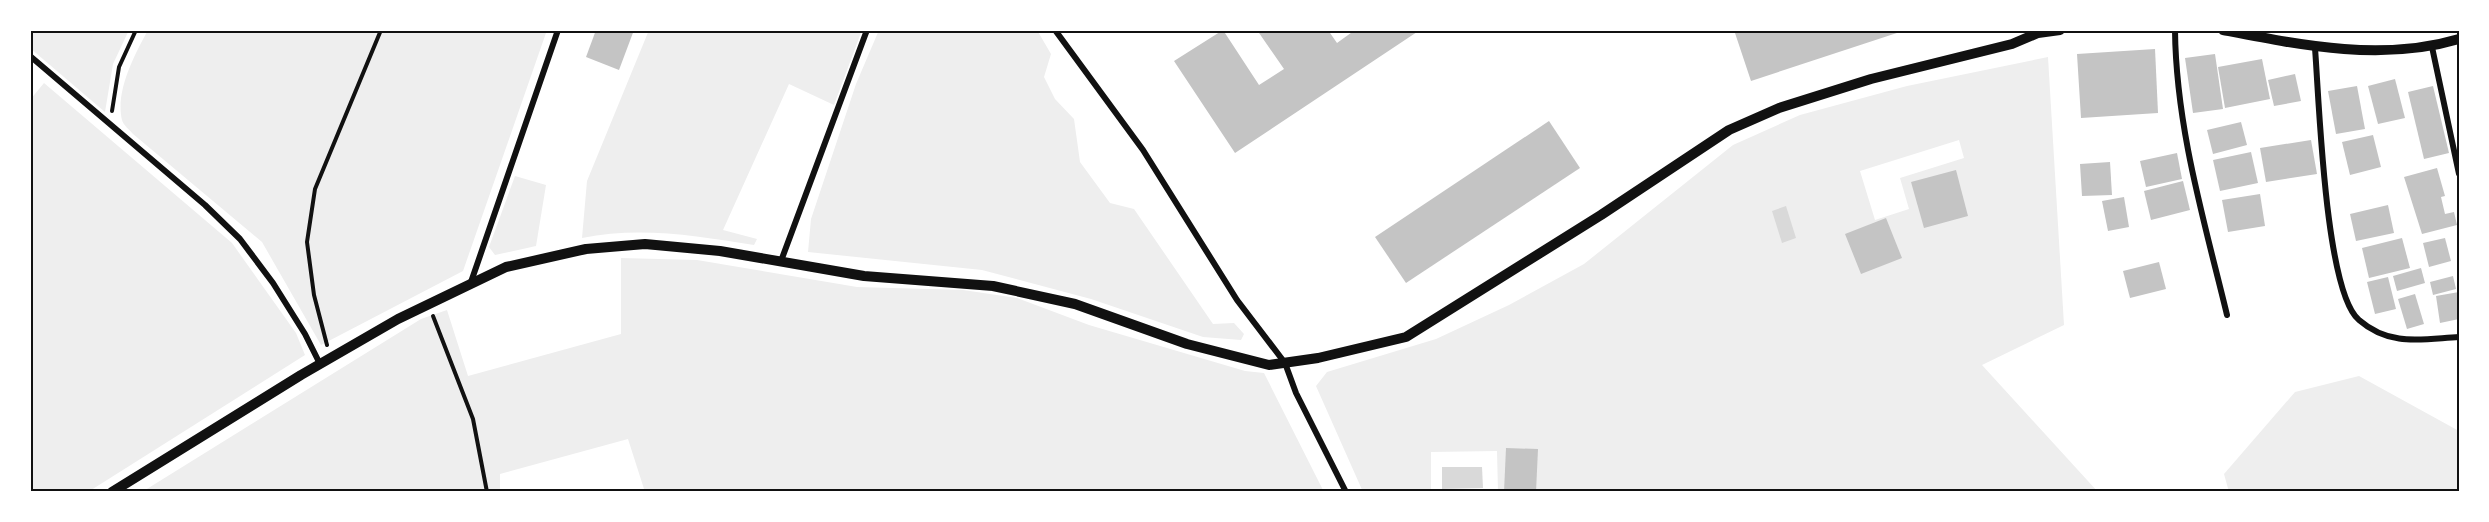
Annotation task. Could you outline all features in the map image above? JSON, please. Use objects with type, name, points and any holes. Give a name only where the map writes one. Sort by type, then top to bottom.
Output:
[{"type":"street","points":[[471,282],[558,30]]},
{"type":"street","points":[[781,261],[867,30]]},
{"type":"street","points":[[1055,30],[1143,150],[1237,300],[1286,363],[1296,393],[1346,492]]},
{"type":"street","points":[[112,492],[320,364],[428,304],[506,267],[586,249],[645,244],[720,250],[864,276],[993,286],[1075,304],[1187,344],[1269,365],[1406,337],[1601,216],[1729,130],[1779,108],[1871,79],[2012,45],[2039,32],[2060,30]]},
{"type":"street","points":[[2175,30],[2175,73],[2186,148],[2227,315]]},
{"type":"street","points":[[2223,30],[2315,48],[2432,47],[2459,39]]},
{"type":"street","points":[[2432,47],[2459,174]]},
{"type":"street","points":[[2315,48],[2327,203],[2337,278],[2358,320],[2397,341],[2459,337]]},
{"type":"street","points":[[30,56],[240,239],[278,291],[320,364]]},
{"type":"path","points":[[110,124],[118,67],[136,30]]},
{"type":"path","points":[[331,358],[314,295],[307,242],[315,189],[381,30]]},
{"type":"path","points":[[428,304],[473,419],[487,492]]},
{"type":"shaded area","points":[[30,30],[129,30],[113,64],[105,112],[30,48]]},
{"type":"shaded area","points":[[148,30],[547,30],[463,271],[321,345],[262,242],[125,126],[121,97],[127,73]]},
{"type":"shaded area","points":[[649,30],[862,30],[834,105],[789,84],[723,230],[757,239],[754,245],[690,236],[647,233],[604,234],[582,238],[587,181]]},
{"type":"shaded area","points":[[879,30],[1037,30],[1051,54],[1044,77],[1055,99],[1074,119],[1080,162],[1110,203],[1134,209],[1213,324],[1234,323],[1244,334],[1241,340],[1203,337],[1091,299],[982,270],[808,252],[811,219],[856,84]]},
{"type":"shaded area","points":[[2048,57],[2064,325],[1982,365],[2098,492],[1498,492],[1497,451],[1431,452],[1431,492],[1363,492],[1316,386],[1327,372],[1436,339],[1509,305],[1584,264],[1733,145],[1800,115],[1907,86]],"holes":[[[1959,140],[1964,158],[1900,178],[1909,209],[1875,220],[1860,171]]]},
{"type":"shaded area","points":[[44,83],[232,243],[296,333],[305,355],[88,492],[30,492],[30,100]]},
{"type":"shaded area","points":[[515,176],[546,185],[536,246],[495,255],[489,247]]},
{"type":"shaded area","points":[[1786,206],[1796,238],[1782,243],[1772,211]]},
{"type":"shaded area","points":[[621,258],[697,260],[857,287],[963,290],[1017,298],[1089,325],[1245,371],[1264,373],[1324,492],[645,492],[628,439],[500,474],[500,492],[142,492],[421,319],[447,310],[468,376],[621,334]]},
{"type":"shaded area","points":[[2359,376],[2459,431],[2459,492],[2229,492],[2224,474],[2295,392]]},
{"type":"shaded area","points":[[1442,467],[1482,467],[1483,488],[1442,489]]},
{"type":"building","points":[[596,30],[634,30],[619,70],[586,57]]},
{"type":"building","points":[[1223,30],[1259,85],[1284,69],[1257,30],[1328,30],[1337,43],[1355,30],[1420,30],[1235,153],[1174,61]]},
{"type":"building","points":[[1734,30],[1906,30],[1751,81]]},
{"type":"building","points":[[2155,49],[2158,113],[2081,118],[2077,54]]},
{"type":"building","points":[[2215,54],[2223,109],[2193,113],[2185,58]]},
{"type":"building","points":[[2262,59],[2270,99],[2225,108],[2218,67]]},
{"type":"building","points":[[2295,74],[2301,101],[2274,106],[2268,80]]},
{"type":"building","points":[[2395,79],[2405,118],[2378,124],[2368,86]]},
{"type":"building","points":[[2357,86],[2365,129],[2336,134],[2328,91]]},
{"type":"building","points":[[2433,86],[2449,153],[2424,159],[2408,92]]},
{"type":"building","points":[[1549,121],[1580,168],[1406,283],[1375,237]]},
{"type":"building","points":[[2241,122],[2247,145],[2213,154],[2207,130]]},
{"type":"building","points":[[2373,135],[2381,167],[2350,175],[2342,142]]},
{"type":"building","points":[[2311,140],[2317,174],[2266,182],[2260,148]]},
{"type":"building","points":[[2251,152],[2258,183],[2220,191],[2213,160]]},
{"type":"building","points":[[2177,153],[2182,179],[2146,187],[2140,161]]},
{"type":"building","points":[[2110,162],[2112,195],[2082,196],[2080,164]]},
{"type":"building","points":[[2437,168],[2445,196],[2441,197],[2445,214],[2454,212],[2457,225],[2422,234],[2404,177]]},
{"type":"building","points":[[1956,170],[1968,216],[1924,228],[1911,182]]},
{"type":"building","points":[[2183,181],[2190,210],[2151,220],[2144,191]]},
{"type":"building","points":[[2260,194],[2265,226],[2228,232],[2222,200]]},
{"type":"building","points":[[2124,197],[2129,227],[2108,231],[2102,201]]},
{"type":"building","points":[[2388,205],[2394,233],[2356,241],[2350,214]]},
{"type":"building","points":[[1886,218],[1902,258],[1861,274],[1845,234]]},
{"type":"building","points":[[2402,238],[2410,268],[2369,278],[2362,248]]},
{"type":"building","points":[[2445,238],[2451,261],[2429,267],[2423,243]]},
{"type":"building","points":[[2159,262],[2166,289],[2130,298],[2123,271]]},
{"type":"building","points":[[2421,268],[2425,283],[2397,291],[2393,276]]},
{"type":"building","points":[[2453,276],[2456,289],[2433,295],[2430,282]]},
{"type":"building","points":[[2388,277],[2396,309],[2375,314],[2367,282]]},
{"type":"building","points":[[2459,292],[2459,319],[2440,323],[2436,296]]},
{"type":"building","points":[[2415,294],[2424,324],[2407,329],[2398,299]]},
{"type":"building","points":[[1506,448],[1538,449],[1536,492],[1504,492]]}]
